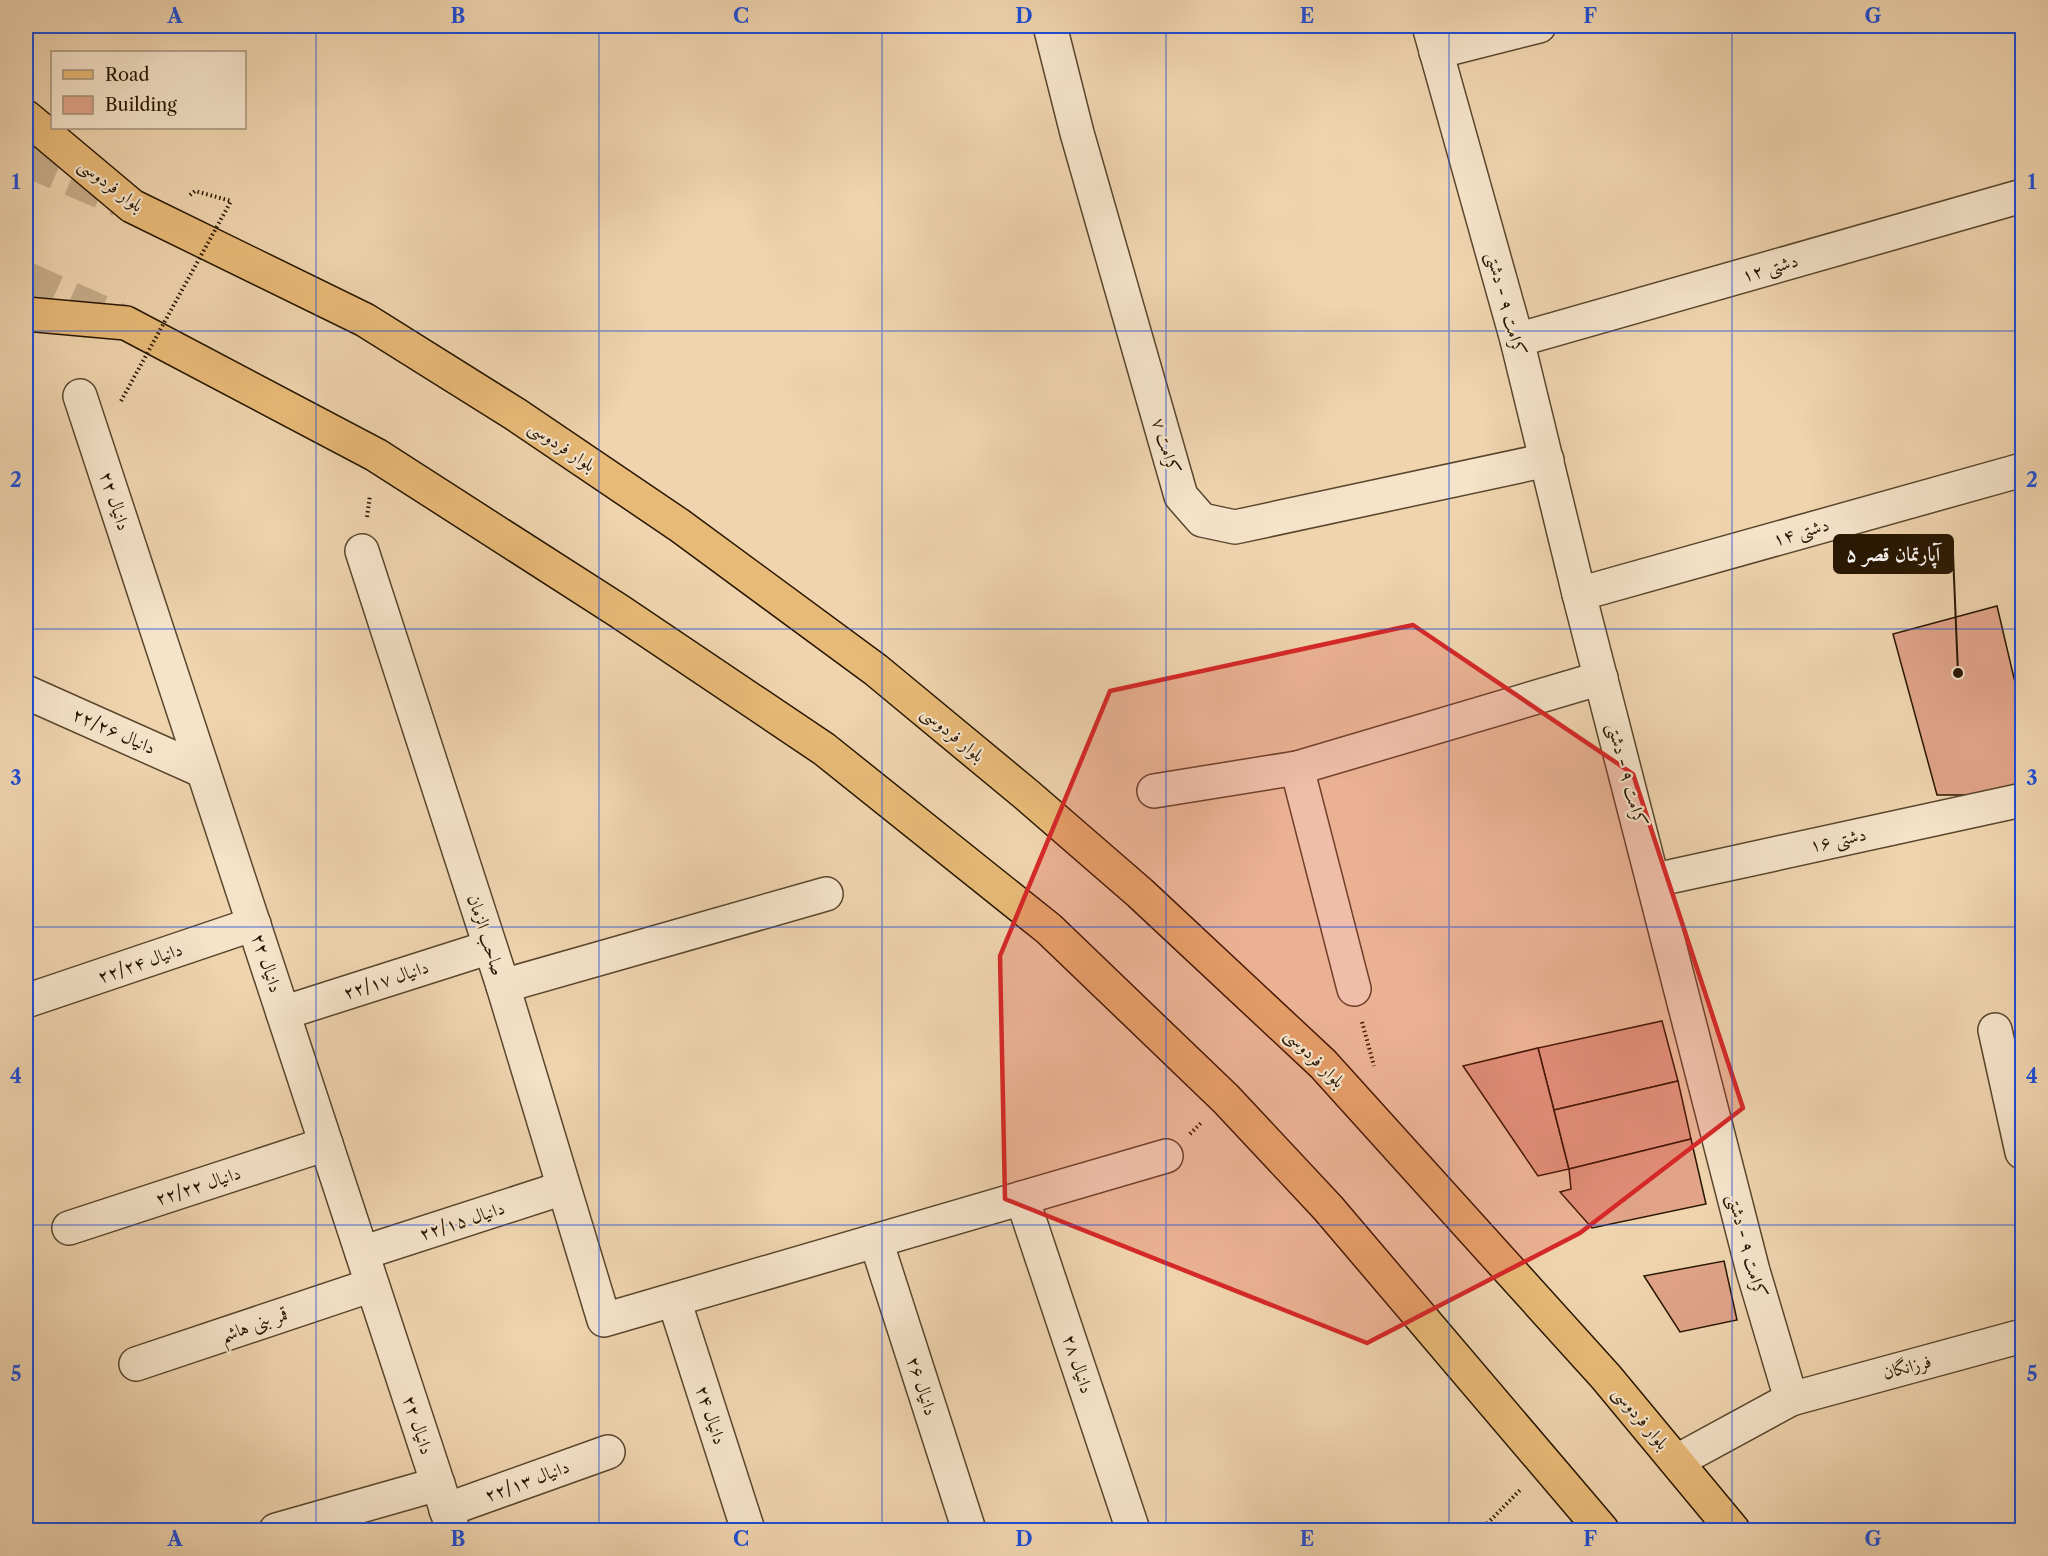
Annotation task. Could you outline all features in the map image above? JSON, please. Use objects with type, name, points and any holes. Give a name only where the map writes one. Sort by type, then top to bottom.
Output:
[{"type":"main road","name":"بلوار فردوسی","points":[[26,117],[132,206],[365,320],[515,414],[679,525],[876,670],[1027,795],[1140,893],[1323,1064],[1598,1369],[1733,1530]]},
{"type":"main road","points":[[26,314],[126,323],[376,455],[619,611],[824,749],[1049,929],[1226,1099],[1328,1208],[1602,1530]]},
{"type":"street","name":"کرامت ۷","points":[[1050,26],[1080,144],[1181,496],[1202,519],[1235,527],[1547,460]]},
{"type":"street","points":[[1432,39],[1539,26]]},
{"type":"street","name":"کرامت ۹ - دشتی","points":[[1432,39],[1517,340],[1579,594],[1753,1271],[1791,1399]]},
{"type":"street","name":"دشتی ۱۲","points":[[1517,340],[2022,196]]},
{"type":"street","name":"دانیال ۲۲","points":[[80,396],[446,1508]]},
{"type":"street","name":"دشتی ۱۴","points":[[1579,594],[2022,470]]},
{"type":"street","name":"صاحب الزمان","points":[[362,551],[503,986],[604,1320],[674,1300]]},
{"type":"street","points":[[1154,791],[1297,768],[1601,678]]},
{"type":"street","name":"دانیال ۲۲/۲۶","points":[[26,692],[203,771]]},
{"type":"street","points":[[1297,768],[1354,989]]},
{"type":"street","name":"دشتی ۱۶","points":[[1654,880],[2022,800]]},
{"type":"street","points":[[503,986],[826,894]]},
{"type":"street","name":"دانیال ۲۲/۲۴","points":[[26,1001],[254,924]]},
{"type":"street","name":"دانیال ۲۲/۱۷","points":[[283,1013],[490,947]]},
{"type":"street","points":[[1995,1030],[2022,1152]]},
{"type":"street","name":"دانیال ۲۲/۲۲","points":[[69,1228],[326,1144]]},
{"type":"street","points":[[674,1300],[1166,1156]]},
{"type":"street","name":"دانیال ۲۲/۱۵","points":[[362,1254],[563,1188]]},
{"type":"street","name":"دانیال ۲۸","points":[[1022,1198],[1133,1530]]},
{"type":"street","name":"دانیال ۲۶","points":[[876,1241],[969,1530]]},
{"type":"street","name":"قمر بنی هاشم","points":[[135,1364],[372,1285]]},
{"type":"street","name":"دانیال ۲۴","points":[[674,1300],[748,1530]]},
{"type":"street","name":"فرزانگان","points":[[1791,1399],[2022,1336]]},
{"type":"street","points":[[1677,1461],[1791,1399]]},
{"type":"street","name":"دانیال ۲۲/۱۳","points":[[276,1530],[446,1508],[608,1452]]},
{"type":"path","points":[[112,393],[121,401],[231,201]]},
{"type":"path","points":[[362,551],[376,455]]},
{"type":"path","points":[[1166,1156],[1226,1099]]},
{"type":"path","points":[[1480,1530],[1546,1462]]},
{"type":"highlighted area","points":[[1413,625],[1633,774],[1743,1108],[1580,1233],[1367,1343],[1005,1199],[1000,956],[1110,691]]},
{"type":"building","points":[[1997,606],[2022,712],[2022,795],[1937,795],[1893,634]]},
{"type":"building","points":[[1662,1021],[1678,1081],[1554,1110],[1538,1048]]},
{"type":"building","points":[[1538,1048],[1569,1169],[1538,1176],[1463,1066]]},
{"type":"building","points":[[1678,1081],[1691,1139],[1569,1169],[1554,1110]]},
{"type":"building","points":[[1691,1139],[1706,1204],[1592,1228],[1560,1192],[1571,1189],[1569,1169]]},
{"type":"building","points":[[1724,1261],[1737,1320],[1680,1332],[1644,1276]]},
{"type":"tunnel","points":[[26,160],[119,200]]},
{"type":"tunnel","points":[[26,278],[120,320]]},
{"type":"place","name":"آپارتمان قصر ۵","points":[[1958,673]]}]
